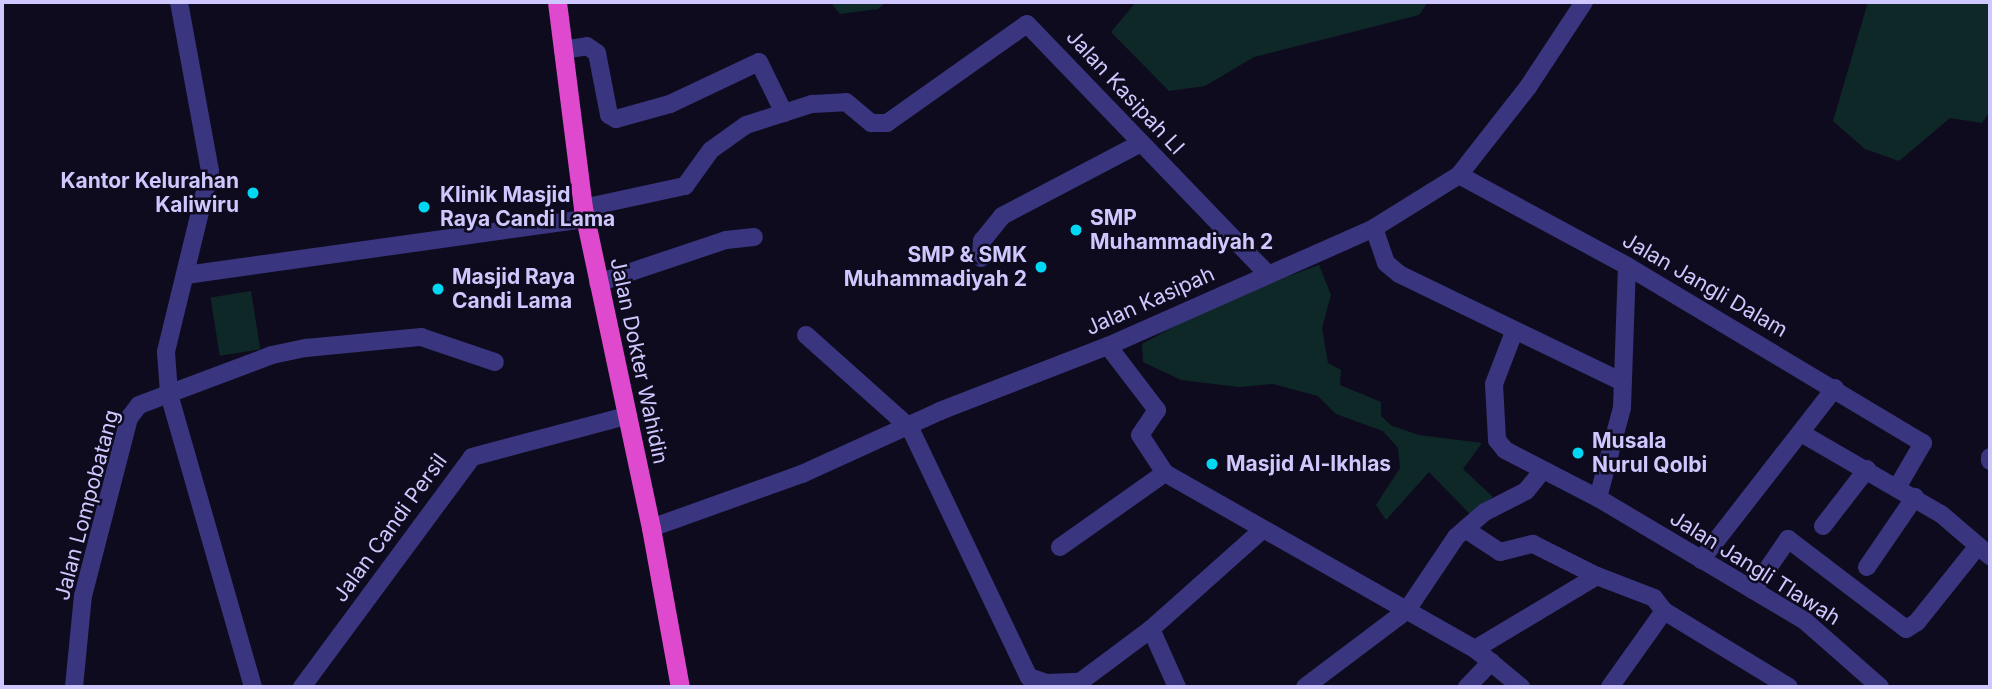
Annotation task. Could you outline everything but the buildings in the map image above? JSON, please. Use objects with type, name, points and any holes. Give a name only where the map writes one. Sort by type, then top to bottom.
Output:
[{"type":"highway","name":"Jalan Dokter Wahidin","points":[[557,2],[584,214],[651,528],[680,687]]},
{"type":"street","points":[[179,2],[210,161],[186,275],[166,352],[169,394],[253,687]]},
{"type":"street","name":"Jalan Kasipah","points":[[651,528],[802,474],[910,428],[940,411],[1108,346],[1374,228],[1459,175],[1528,87],[1584,2]]},
{"type":"street","name":"Jalan Kasipah Ll","points":[[584,214],[685,186],[711,150],[747,125],[784,113],[838,101],[846,102],[871,123],[887,122],[1027,24],[1268,274]]},
{"type":"street","points":[[564,50],[587,46],[597,53],[609,115],[616,119],[670,104],[759,62],[784,113]]},
{"type":"street","points":[[981,258],[982,242],[1002,216],[1141,143]]},
{"type":"street","name":"Jalan Jangli Dalam","points":[[1459,175],[1628,266],[1923,443],[1898,486]]},
{"type":"street","points":[[186,275],[584,214]]},
{"type":"street","points":[[1374,228],[1380,251],[1392,270],[1514,332],[1622,382]]},
{"type":"street","points":[[598,283],[726,240],[754,237]]},
{"type":"street","points":[[1598,498],[1615,443],[1622,382],[1628,266]]},
{"type":"street","name":"Jalan Jangli Tlawah","points":[[1514,332],[1494,384],[1497,440],[1505,450],[1598,498],[1826,636],[1880,687]]},
{"type":"street","points":[[806,335],[910,428],[1029,677],[1046,683],[1078,685],[1151,629],[1262,530]]},
{"type":"street","name":"Jalan Lompobatang","points":[[74,687],[83,596],[130,418],[139,405],[272,355],[306,348],[421,337],[495,362]]},
{"type":"street","points":[[1108,346],[1157,411],[1140,435],[1165,473],[1475,649],[1521,687]]},
{"type":"street","points":[[1701,560],[1835,388]]},
{"type":"street","name":"Jalan Candi Persil","points":[[302,687],[472,457],[626,415]]},
{"type":"street","points":[[1753,590],[1788,539],[1906,629],[1917,622],[1984,552],[1956,525],[1915,497],[1801,433]]},
{"type":"street","points":[[1823,526],[1867,469]]},
{"type":"street","points":[[1305,687],[1407,610],[1431,568],[1465,530],[1493,507],[1526,491],[1542,471]]},
{"type":"street","points":[[1060,547],[1165,473]]},
{"type":"street","points":[[1867,567],[1915,497]]},
{"type":"street","points":[[1465,530],[1500,552],[1533,544],[1597,576],[1654,598],[1664,611],[1789,687]]},
{"type":"street","points":[[1475,649],[1597,576]]},
{"type":"street","points":[[1610,687],[1664,611]]},
{"type":"street","points":[[1151,629],[1177,687]]},
{"type":"street","points":[[1467,687],[1491,662]]},
{"type":"green space","points":[[830,2],[886,2],[878,9],[840,14]]},
{"type":"green space","points":[[1136,2],[1428,2],[1419,15],[1254,57],[1205,86],[1169,91],[1111,32]]},
{"type":"green space","points":[[1868,2],[1990,2],[1990,111],[1982,123],[1950,118],[1899,161],[1865,149],[1833,121]]},
{"type":"green space","points":[[1319,265],[1331,295],[1322,328],[1328,363],[1341,370],[1340,385],[1381,402],[1381,416],[1392,426],[1419,435],[1482,443],[1463,469],[1493,497],[1471,515],[1429,472],[1386,520],[1376,505],[1400,468],[1398,448],[1383,431],[1336,414],[1318,396],[1273,384],[1239,387],[1181,380],[1143,362],[1142,344],[1225,299]]},
{"type":"green space","points":[[251,291],[260,349],[220,356],[211,297]]},
{"type":"place","name":"Kantor Kelurahan Kaliwiru","points":[[253,193]]},
{"type":"place","name":"Klinik Masjid Raya Candi Lama","points":[[424,207]]},
{"type":"place","name":"SMP Muhammadiyah 2","points":[[1076,230]]},
{"type":"place","name":"SMP & SMK Muhammadiyah 2","points":[[1041,267]]},
{"type":"place","name":"Masjid Raya Candi Lama","points":[[438,289]]},
{"type":"place","name":"Musala Nurul Qolbi","points":[[1578,453]]},
{"type":"place","name":"Masjid Al-Ikhlas","points":[[1212,464]]}]
